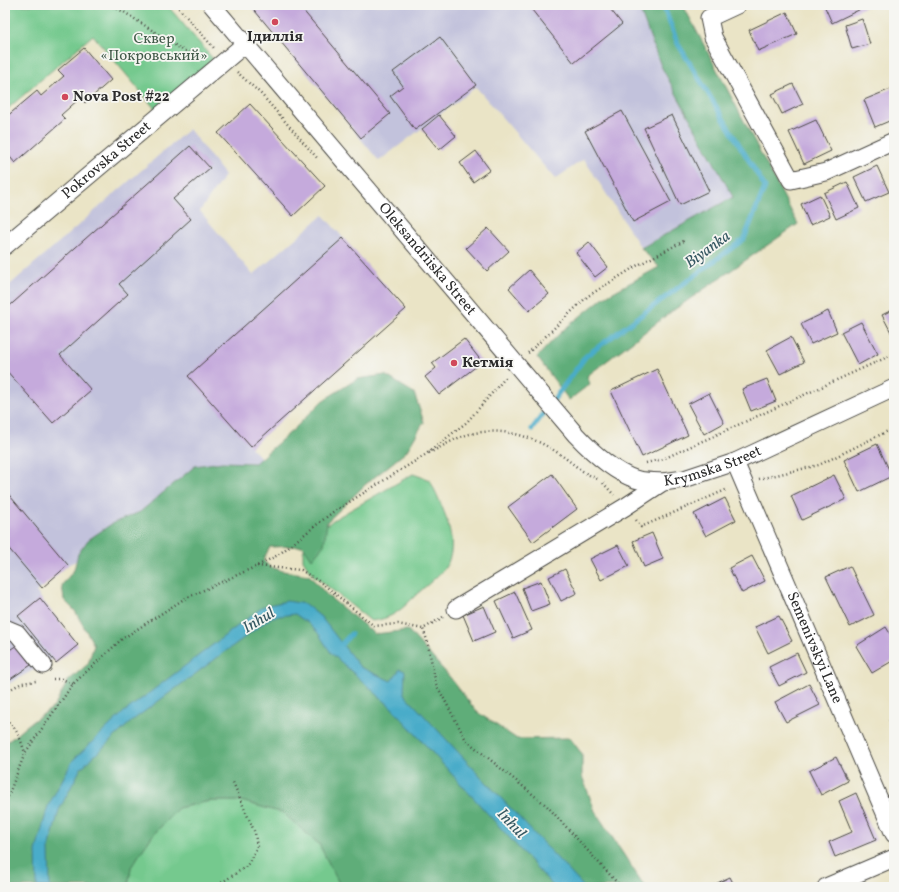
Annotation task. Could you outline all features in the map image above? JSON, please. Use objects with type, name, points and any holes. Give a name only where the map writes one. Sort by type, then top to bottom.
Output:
[{"type":"street","name":"Oleksandriiska Street","points":[[212,5],[515,366],[591,451],[612,467],[635,479],[663,482]]},
{"type":"street","points":[[737,5],[709,18],[713,37],[790,180],[826,172],[894,141]]},
{"type":"street","name":"Pokrovska Street","points":[[5,246],[223,59],[245,44]]},
{"type":"street","name":"Krymska Street","points":[[456,608],[607,518],[663,482],[684,479],[735,462],[894,388]]},
{"type":"street","name":"Semenivskyi Lane","points":[[735,462],[894,834]]},
{"type":"street","points":[[5,628],[17,633],[43,665]]},
{"type":"street","points":[[826,887],[894,858]]},
{"type":"path","points":[[110,5],[124,12],[184,51],[223,59]]},
{"type":"path","points":[[176,5],[223,59]]},
{"type":"path","points":[[5,804],[25,753],[73,684],[122,639],[184,599],[257,566],[278,554],[333,512],[425,455],[467,422],[515,366],[588,296],[638,265],[684,241]]},
{"type":"path","points":[[639,464],[664,459],[894,354]]},
{"type":"path","points":[[425,455],[470,434],[505,431],[533,439],[556,451],[586,475],[600,480],[607,480]]},
{"type":"path","points":[[257,566],[301,570],[323,584],[374,626],[398,624],[423,629],[456,608]]},
{"type":"path","points":[[423,629],[427,640],[436,684],[466,740],[547,806],[620,887]]},
{"type":"path","points":[[5,720],[10,723],[19,736],[25,753]]},
{"type":"path","points":[[215,887],[247,866],[258,846],[232,780]]},
{"type":"shaded area","points":[[250,5],[638,5],[661,66],[733,197],[641,248],[584,159],[555,179],[476,87],[379,161]]},
{"type":"shaded area","points":[[189,129],[225,175],[200,211],[253,275],[323,215],[406,309],[251,447],[274,472],[219,484],[68,565],[36,592],[78,645],[56,663],[53,659],[5,686],[5,289]]},
{"type":"green space","name":"Сквер «Покровський»","points":[[5,5],[167,5],[214,60],[156,110],[93,35],[5,111]]},
{"type":"green space","points":[[638,5],[683,5],[798,224],[671,312],[587,376],[590,384],[569,400],[537,357],[562,331],[604,297],[659,267],[641,248],[733,197],[661,66]]},
{"type":"green space","points":[[385,375],[414,393],[424,422],[406,452],[366,484],[327,522],[324,545],[312,559],[303,546],[270,547],[263,560],[270,567],[283,571],[309,575],[328,596],[375,634],[408,630],[449,676],[477,712],[517,739],[570,738],[582,754],[582,776],[595,811],[645,887],[341,887],[319,844],[283,813],[241,801],[210,801],[178,808],[152,836],[131,867],[128,887],[5,887],[5,744],[30,723],[54,707],[68,681],[88,664],[94,645],[75,611],[64,600],[62,585],[74,570],[78,554],[88,540],[113,523],[140,512],[195,466],[222,462],[255,463],[294,429],[322,401],[357,379]]},
{"type":"green space","points":[[413,474],[430,480],[440,501],[451,537],[449,559],[444,569],[402,609],[391,616],[371,621],[312,574],[303,560],[303,552],[306,543],[333,520]]},
{"type":"green space","points":[[210,801],[241,801],[283,813],[319,844],[341,887],[128,887],[131,867],[152,836],[178,808]]},
{"type":"water","name":"Inhul","points":[[287,601],[305,604],[321,617],[360,667],[391,681],[400,669],[405,671],[404,694],[584,887],[554,887],[391,707],[331,653],[318,633],[309,624],[295,614],[272,617],[133,720],[81,768],[59,810],[49,849],[50,887],[37,887],[36,851],[48,806],[73,760],[124,712],[264,606]]},
{"type":"building","points":[[250,5],[291,5],[297,12],[301,8],[390,114],[361,138]]},
{"type":"building","points":[[528,5],[607,5],[622,24],[574,63]]},
{"type":"building","points":[[824,5],[869,5],[832,23]]},
{"type":"building","points":[[787,12],[797,34],[758,51],[749,30]]},
{"type":"building","points":[[862,19],[870,44],[852,49],[845,25]]},
{"type":"building","points":[[440,37],[476,85],[415,130],[390,96],[403,86],[393,72]]},
{"type":"building","points":[[84,48],[111,80],[85,103],[80,98],[61,115],[65,119],[15,163],[5,151],[5,118],[37,91],[41,96],[64,76],[58,70]]},
{"type":"building","points":[[793,84],[803,104],[782,114],[772,94]]},
{"type":"building","points":[[893,88],[894,119],[875,127],[864,100]]},
{"type":"building","points":[[250,104],[325,186],[293,216],[218,133]]},
{"type":"building","points":[[622,111],[671,202],[633,222],[585,131]]},
{"type":"building","points":[[439,115],[456,136],[439,150],[422,129]]},
{"type":"building","points":[[672,115],[709,191],[680,205],[644,128]]},
{"type":"building","points":[[816,120],[831,151],[804,164],[789,132]]},
{"type":"building","points":[[190,146],[210,168],[173,199],[191,219],[119,284],[128,294],[60,355],[91,390],[53,423],[5,369],[5,310]]},
{"type":"building","points":[[476,151],[490,170],[473,182],[460,163]]},
{"type":"building","points":[[877,166],[889,192],[866,202],[854,177]]},
{"type":"building","points":[[847,182],[859,208],[836,219],[824,193]]},
{"type":"building","points":[[820,195],[830,216],[810,225],[801,204]]},
{"type":"building","points":[[488,228],[509,251],[487,271],[466,248]]},
{"type":"building","points":[[343,238],[406,309],[251,447],[188,376]]},
{"type":"building","points":[[589,242],[608,267],[595,277],[576,253]]},
{"type":"building","points":[[529,270],[549,294],[529,311],[509,288]]},
{"type":"building","points":[[894,309],[894,338],[882,315]]},
{"type":"building","points":[[828,311],[837,332],[811,344],[801,324]]},
{"type":"building","points":[[861,322],[878,354],[858,365],[841,332]]},
{"type":"building","points":[[791,337],[804,362],[780,374],[767,350]]},
{"type":"building","points":[[464,339],[482,362],[439,395],[425,377],[436,368],[432,363]]},
{"type":"building","points":[[657,369],[688,435],[642,457],[611,391]]},
{"type":"building","points":[[767,379],[776,401],[751,411],[742,389]]},
{"type":"building","points":[[709,393],[724,423],[704,434],[688,404]]},
{"type":"building","points":[[877,444],[892,476],[859,492],[844,460]]},
{"type":"building","points":[[552,474],[577,509],[533,542],[508,507]]},
{"type":"building","points":[[834,475],[846,499],[802,520],[791,496]]},
{"type":"building","points":[[5,490],[68,565],[42,588],[5,544]]},
{"type":"building","points":[[725,498],[736,520],[706,536],[694,514]]},
{"type":"building","points":[[652,533],[663,559],[644,567],[633,541]]},
{"type":"building","points":[[618,545],[629,566],[601,580],[590,559]]},
{"type":"building","points":[[752,556],[765,581],[742,593],[729,568]]},
{"type":"building","points":[[850,566],[874,615],[850,627],[826,577]]},
{"type":"building","points":[[565,569],[577,593],[561,601],[549,577]]},
{"type":"building","points":[[541,581],[550,604],[531,611],[522,588]]},
{"type":"building","points":[[515,592],[532,630],[513,638],[496,601]]},
{"type":"building","points":[[40,598],[78,645],[56,663],[18,616]]},
{"type":"building","points":[[484,606],[495,632],[474,641],[463,615]]},
{"type":"building","points":[[779,616],[792,641],[768,653],[755,627]]},
{"type":"building","points":[[886,627],[894,640],[894,660],[872,673],[856,646]]},
{"type":"building","points":[[17,645],[31,665],[9,680],[5,677],[5,653]]},
{"type":"building","points":[[797,653],[806,672],[779,686],[769,667]]},
{"type":"building","points":[[809,684],[820,705],[786,722],[775,702]]},
{"type":"building","points":[[894,718],[894,733],[889,720]]},
{"type":"building","points":[[836,757],[848,781],[821,795],[809,771]]},
{"type":"building","points":[[856,793],[876,840],[835,857],[829,842],[852,832],[839,801]]},
{"type":"building","points":[[730,877],[735,887],[709,887]]},
{"type":"waterway","name":"Biyanka","points":[[532,429],[586,356],[744,239],[765,187],[678,44],[663,5]]},
{"type":"waterway","name":"Biyanka","points":[[338,648],[351,634]]},
{"type":"place","name":"Ідиллія","points":[[275,22]]},
{"type":"place","name":"Nova Post #22","points":[[65,97]]},
{"type":"place","name":"Кетмія","points":[[454,363]]}]
